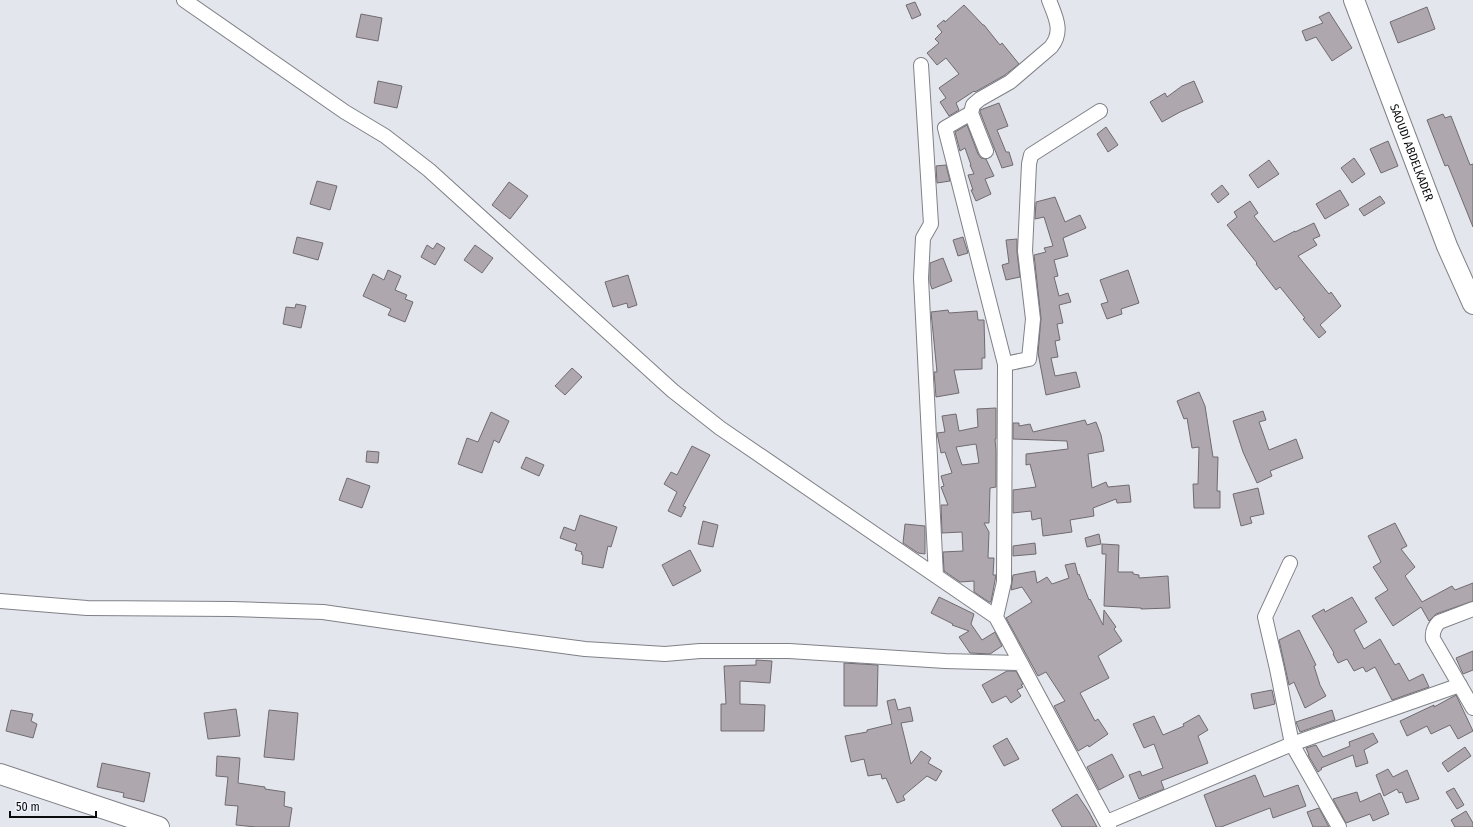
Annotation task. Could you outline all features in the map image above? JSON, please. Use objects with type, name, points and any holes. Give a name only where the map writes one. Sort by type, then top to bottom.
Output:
[{"type":"main road","name":"SAOUDI ABDELKADER","points":[[1354,0],[1447,246],[1473,304]]},
{"type":"main road","points":[[0,774],[159,827]]},
{"type":"street","points":[[184,0],[345,112],[386,136],[429,170],[673,391],[720,428],[996,617],[1108,825],[1292,744],[1460,685]]},
{"type":"street","points":[[986,151],[971,113],[973,106],[980,99],[1010,82],[1038,59],[1057,40],[1058,30],[1049,0]]},
{"type":"street","points":[[921,65],[931,224],[923,238],[920,278],[936,576]]},
{"type":"street","points":[[1005,364],[1029,359],[1033,319],[1025,251],[1029,164],[1031,154],[1100,111]]},
{"type":"street","points":[[971,113],[945,128],[1005,364],[1004,582],[996,617]]},
{"type":"street","points":[[1290,563],[1265,617],[1292,744],[1339,827]]},
{"type":"street","points":[[0,601],[87,608],[232,609],[323,612],[495,637],[600,650],[665,654],[700,651],[789,650],[946,662],[1020,663]]},
{"type":"street","points":[[1473,609],[1439,622],[1433,630],[1433,640],[1473,708]]},
{"type":"building","points":[[915,2],[921,15],[912,19],[906,5]]},
{"type":"building","points":[[964,5],[984,25],[1000,45],[1002,43],[1019,64],[1005,75],[975,92],[974,91],[956,103],[959,110],[949,116],[940,102],[946,98],[939,88],[959,74],[946,58],[937,65],[927,53],[939,43],[935,39],[942,32],[937,26],[944,20],[945,22]]},
{"type":"building","points":[[1427,7],[1435,29],[1398,43],[1390,22]]},
{"type":"building","points":[[1329,12],[1352,48],[1332,61],[1316,37],[1306,41],[1302,31],[1323,23],[1319,17]]},
{"type":"building","points":[[361,14],[382,18],[378,41],[356,37]]},
{"type":"building","points":[[378,81],[402,86],[397,108],[374,103]]},
{"type":"building","points":[[1194,81],[1203,102],[1162,122],[1150,102],[1165,93],[1167,97],[1182,86]]},
{"type":"building","points":[[999,103],[1008,126],[997,130],[1006,152],[1009,152],[1013,165],[1002,168],[980,112],[980,110]]},
{"type":"building","points":[[1443,114],[1445,118],[1451,116],[1470,165],[1473,164],[1473,227],[1448,165],[1445,166],[1427,120]]},
{"type":"building","points":[[967,125],[978,154],[981,158],[986,159],[994,176],[985,179],[991,194],[976,201],[971,190],[973,190],[968,175],[974,174],[965,148],[960,151],[955,132]]},
{"type":"building","points":[[1106,127],[1118,145],[1108,152],[1097,134]]},
{"type":"building","points":[[1388,141],[1398,166],[1381,173],[1370,149]]},
{"type":"building","points":[[1354,158],[1365,174],[1352,183],[1341,168]]},
{"type":"building","points":[[1269,160],[1279,174],[1258,188],[1249,175]]},
{"type":"building","points":[[946,165],[950,181],[937,183],[936,166]]},
{"type":"building","points":[[317,181],[337,186],[330,210],[310,204]]},
{"type":"building","points":[[509,182],[528,196],[510,219],[492,205]]},
{"type":"building","points":[[1222,185],[1229,194],[1218,203],[1211,194]]},
{"type":"building","points":[[1340,190],[1349,205],[1325,219],[1316,204]]},
{"type":"building","points":[[1380,196],[1385,203],[1364,216],[1359,209]]},
{"type":"building","points":[[1055,197],[1065,222],[1080,215],[1086,228],[1063,238],[1068,256],[1054,260],[1058,276],[1054,277],[1059,296],[1068,293],[1071,302],[1059,305],[1063,323],[1057,324],[1060,340],[1055,341],[1058,357],[1051,358],[1055,376],[1076,372],[1080,387],[1046,395],[1038,353],[1041,318],[1034,255],[1046,252],[1044,248],[1053,246],[1044,217],[1035,219],[1036,202]]},
{"type":"building","points":[[1250,201],[1258,213],[1254,216],[1274,242],[1314,223],[1320,236],[1313,239],[1317,245],[1298,256],[1329,294],[1331,292],[1341,306],[1320,325],[1326,332],[1319,338],[1280,287],[1276,290],[1227,225],[1237,217],[1234,212]]},
{"type":"building","points":[[297,237],[323,243],[318,260],[293,253]]},
{"type":"building","points":[[963,237],[968,253],[958,256],[953,240]]},
{"type":"building","points":[[1017,239],[1020,277],[1006,280],[1002,265],[1009,263],[1006,240]]},
{"type":"building","points":[[437,243],[445,248],[435,265],[421,257],[427,245],[433,249]]},
{"type":"building","points":[[475,245],[493,258],[482,273],[464,260]]},
{"type":"building","points":[[943,258],[952,281],[932,289],[930,283],[930,263]]},
{"type":"building","points":[[388,270],[401,276],[395,290],[407,295],[405,299],[413,302],[405,322],[388,315],[391,309],[363,296],[373,274],[384,280]]},
{"type":"building","points":[[1128,270],[1139,303],[1121,309],[1122,314],[1107,319],[1101,304],[1108,302],[1100,280]]},
{"type":"building","points":[[628,275],[637,305],[628,308],[627,303],[613,307],[605,282]]},
{"type":"building","points":[[296,304],[306,306],[301,328],[283,324],[286,307],[295,308]]},
{"type":"building","points":[[948,310],[949,313],[977,311],[978,320],[984,320],[985,358],[982,358],[982,369],[954,370],[959,393],[936,397],[934,372],[937,372],[931,312]]},
{"type":"building","points":[[572,368],[582,377],[565,395],[555,386]]},
{"type":"building","points":[[1199,392],[1205,406],[1213,457],[1218,457],[1217,491],[1220,491],[1220,508],[1194,508],[1193,484],[1198,484],[1199,447],[1192,448],[1187,418],[1184,419],[1177,401]]},
{"type":"building","points":[[996,408],[996,487],[990,488],[989,523],[984,523],[989,532],[988,558],[994,558],[993,575],[996,575],[991,602],[974,592],[974,581],[960,582],[944,571],[943,552],[963,551],[962,532],[942,533],[941,505],[948,505],[941,487],[944,486],[941,476],[952,473],[945,452],[941,453],[937,433],[945,432],[942,416],[956,414],[959,431],[978,427],[977,409]],"holes":[[[976,444],[979,463],[962,465],[956,447]]]},
{"type":"building","points":[[1263,411],[1266,420],[1259,422],[1269,450],[1296,439],[1303,458],[1270,471],[1272,476],[1257,483],[1243,452],[1233,421]]},
{"type":"building","points":[[491,412],[509,421],[499,443],[494,440],[482,473],[458,464],[467,438],[478,442]]},
{"type":"building","points":[[1085,420],[1087,425],[1096,422],[1101,435],[1104,451],[1088,454],[1092,488],[1106,482],[1108,487],[1129,485],[1131,502],[1117,503],[1116,499],[1093,508],[1094,516],[1070,520],[1072,532],[1043,536],[1041,518],[1032,520],[1031,511],[1013,513],[1013,490],[1036,487],[1030,464],[1026,465],[1026,454],[1068,449],[1067,441],[1013,439],[1013,423],[1019,423],[1019,426],[1030,424],[1033,432]]},
{"type":"building","points":[[692,446],[710,455],[683,506],[686,507],[681,517],[668,511],[677,492],[664,484],[671,472],[677,475]]},
{"type":"building","points":[[367,451],[379,452],[378,463],[366,462]]},
{"type":"building","points":[[526,457],[544,465],[539,476],[521,468]]},
{"type":"building","points":[[347,478],[370,486],[362,508],[339,500]]},
{"type":"building","points":[[1258,488],[1264,514],[1250,517],[1252,523],[1241,526],[1233,494]]},
{"type":"building","points":[[580,515],[617,527],[611,547],[608,546],[603,568],[582,564],[582,552],[575,550],[577,544],[560,538],[564,527],[575,531]]},
{"type":"building","points":[[703,521],[718,525],[713,547],[698,544]]},
{"type":"building","points":[[1395,523],[1407,546],[1401,549],[1415,567],[1405,576],[1422,602],[1452,586],[1455,590],[1473,583],[1473,601],[1436,614],[1429,621],[1421,607],[1393,626],[1375,598],[1388,590],[1373,567],[1381,562],[1368,536]]},
{"type":"building","points":[[905,524],[925,526],[925,554],[918,553],[903,543]]},
{"type":"building","points":[[1099,534],[1101,544],[1087,547],[1085,538]]},
{"type":"building","points":[[1035,543],[1036,554],[1013,556],[1013,546]]},
{"type":"building","points":[[1102,544],[1119,545],[1118,572],[1133,572],[1133,574],[1139,575],[1139,578],[1168,576],[1170,608],[1141,609],[1104,606],[1106,554],[1102,554]]},
{"type":"building","points":[[690,550],[701,571],[673,586],[662,565]]},
{"type":"building","points":[[1075,563],[1078,575],[1079,574],[1089,600],[1090,599],[1103,625],[1104,610],[1116,627],[1114,629],[1122,641],[1098,656],[1109,678],[1080,693],[1095,721],[1098,719],[1108,734],[1089,747],[1088,745],[1078,751],[1054,706],[1065,701],[1046,672],[1038,676],[1006,618],[1032,602],[1022,587],[1011,590],[1013,575],[1035,571],[1037,583],[1047,577],[1052,584],[1069,578],[1065,565]]},
{"type":"building","points":[[939,597],[974,614],[971,624],[982,640],[995,632],[1002,646],[990,654],[970,653],[959,637],[969,631],[952,625],[953,624],[931,613]]},
{"type":"building","points":[[1352,597],[1367,622],[1354,630],[1364,649],[1380,639],[1395,665],[1399,663],[1409,681],[1423,674],[1429,687],[1392,700],[1375,667],[1366,672],[1363,667],[1354,671],[1347,659],[1338,663],[1333,654],[1334,653],[1312,616],[1324,609],[1325,612]]},
{"type":"building","points":[[1299,630],[1316,665],[1314,666],[1320,685],[1326,696],[1305,708],[1294,682],[1289,685],[1279,640]]},
{"type":"building","points":[[1473,651],[1473,670],[1463,674],[1456,658]]},
{"type":"building","points":[[756,660],[772,661],[770,683],[740,681],[740,704],[765,705],[764,731],[721,731],[721,704],[726,704],[724,666],[756,665]]},
{"type":"building","points":[[844,663],[878,665],[877,706],[844,706]]},
{"type":"building","points":[[1007,671],[1016,671],[1023,684],[1021,685],[1023,687],[1017,690],[1021,696],[1011,703],[1006,696],[992,703],[982,685]]},
{"type":"building","points":[[1272,690],[1275,704],[1254,709],[1251,694]]},
{"type":"building","points":[[1456,695],[1473,731],[1458,739],[1450,725],[1431,734],[1427,726],[1407,736],[1400,721],[1434,705],[1434,707]]},
{"type":"building","points":[[895,699],[898,710],[910,707],[913,721],[901,723],[911,764],[921,751],[931,758],[928,763],[942,771],[936,781],[927,776],[903,796],[905,800],[897,803],[886,778],[882,779],[881,774],[868,776],[864,759],[851,762],[845,736],[867,732],[867,730],[892,724],[887,701]]},
{"type":"building","points":[[236,709],[240,736],[208,739],[204,713]]},
{"type":"building","points":[[11,710],[33,714],[31,721],[37,724],[33,738],[6,731]]},
{"type":"building","points":[[269,710],[298,713],[294,760],[264,757]]},
{"type":"building","points":[[1332,710],[1335,720],[1300,732],[1296,722]]},
{"type":"building","points":[[1199,715],[1208,730],[1198,736],[1208,763],[1161,781],[1164,789],[1139,799],[1129,775],[1140,771],[1142,776],[1163,768],[1154,744],[1144,748],[1133,724],[1154,716],[1163,735],[1184,726],[1183,724]]},
{"type":"building","points":[[1373,733],[1378,742],[1364,750],[1368,763],[1356,767],[1353,755],[1321,768],[1322,769],[1318,772],[1308,755],[1306,748],[1316,745],[1323,757],[1350,746],[1349,742]]},
{"type":"building","points":[[1007,738],[1019,759],[1004,766],[993,746]]},
{"type":"building","points":[[1465,747],[1471,756],[1448,772],[1442,763]]},
{"type":"building","points":[[1112,754],[1124,777],[1099,790],[1087,767]]},
{"type":"building","points":[[217,756],[240,758],[238,783],[285,792],[284,806],[292,808],[289,827],[256,827],[236,825],[238,806],[225,805],[228,777],[216,776]]},
{"type":"building","points":[[102,763],[150,773],[144,802],[123,797],[124,793],[97,787]]},
{"type":"building","points":[[1388,769],[1393,777],[1407,770],[1419,799],[1406,803],[1402,792],[1399,793],[1397,789],[1384,796],[1376,775]]},
{"type":"building","points":[[1255,775],[1264,797],[1298,785],[1306,806],[1273,818],[1270,808],[1221,827],[1216,827],[1204,795]]},
{"type":"building","points":[[1454,788],[1464,805],[1457,809],[1446,792]]},
{"type":"building","points":[[1357,792],[1360,802],[1380,793],[1389,814],[1373,821],[1370,814],[1346,823],[1333,799]]},
{"type":"building","points":[[1077,794],[1097,827],[1062,827],[1052,810]]},
{"type":"building","points":[[1319,808],[1329,827],[1313,827],[1307,812]]},
{"type":"building","points":[[1466,811],[1473,823],[1473,827],[1455,827],[1451,820]]}]
